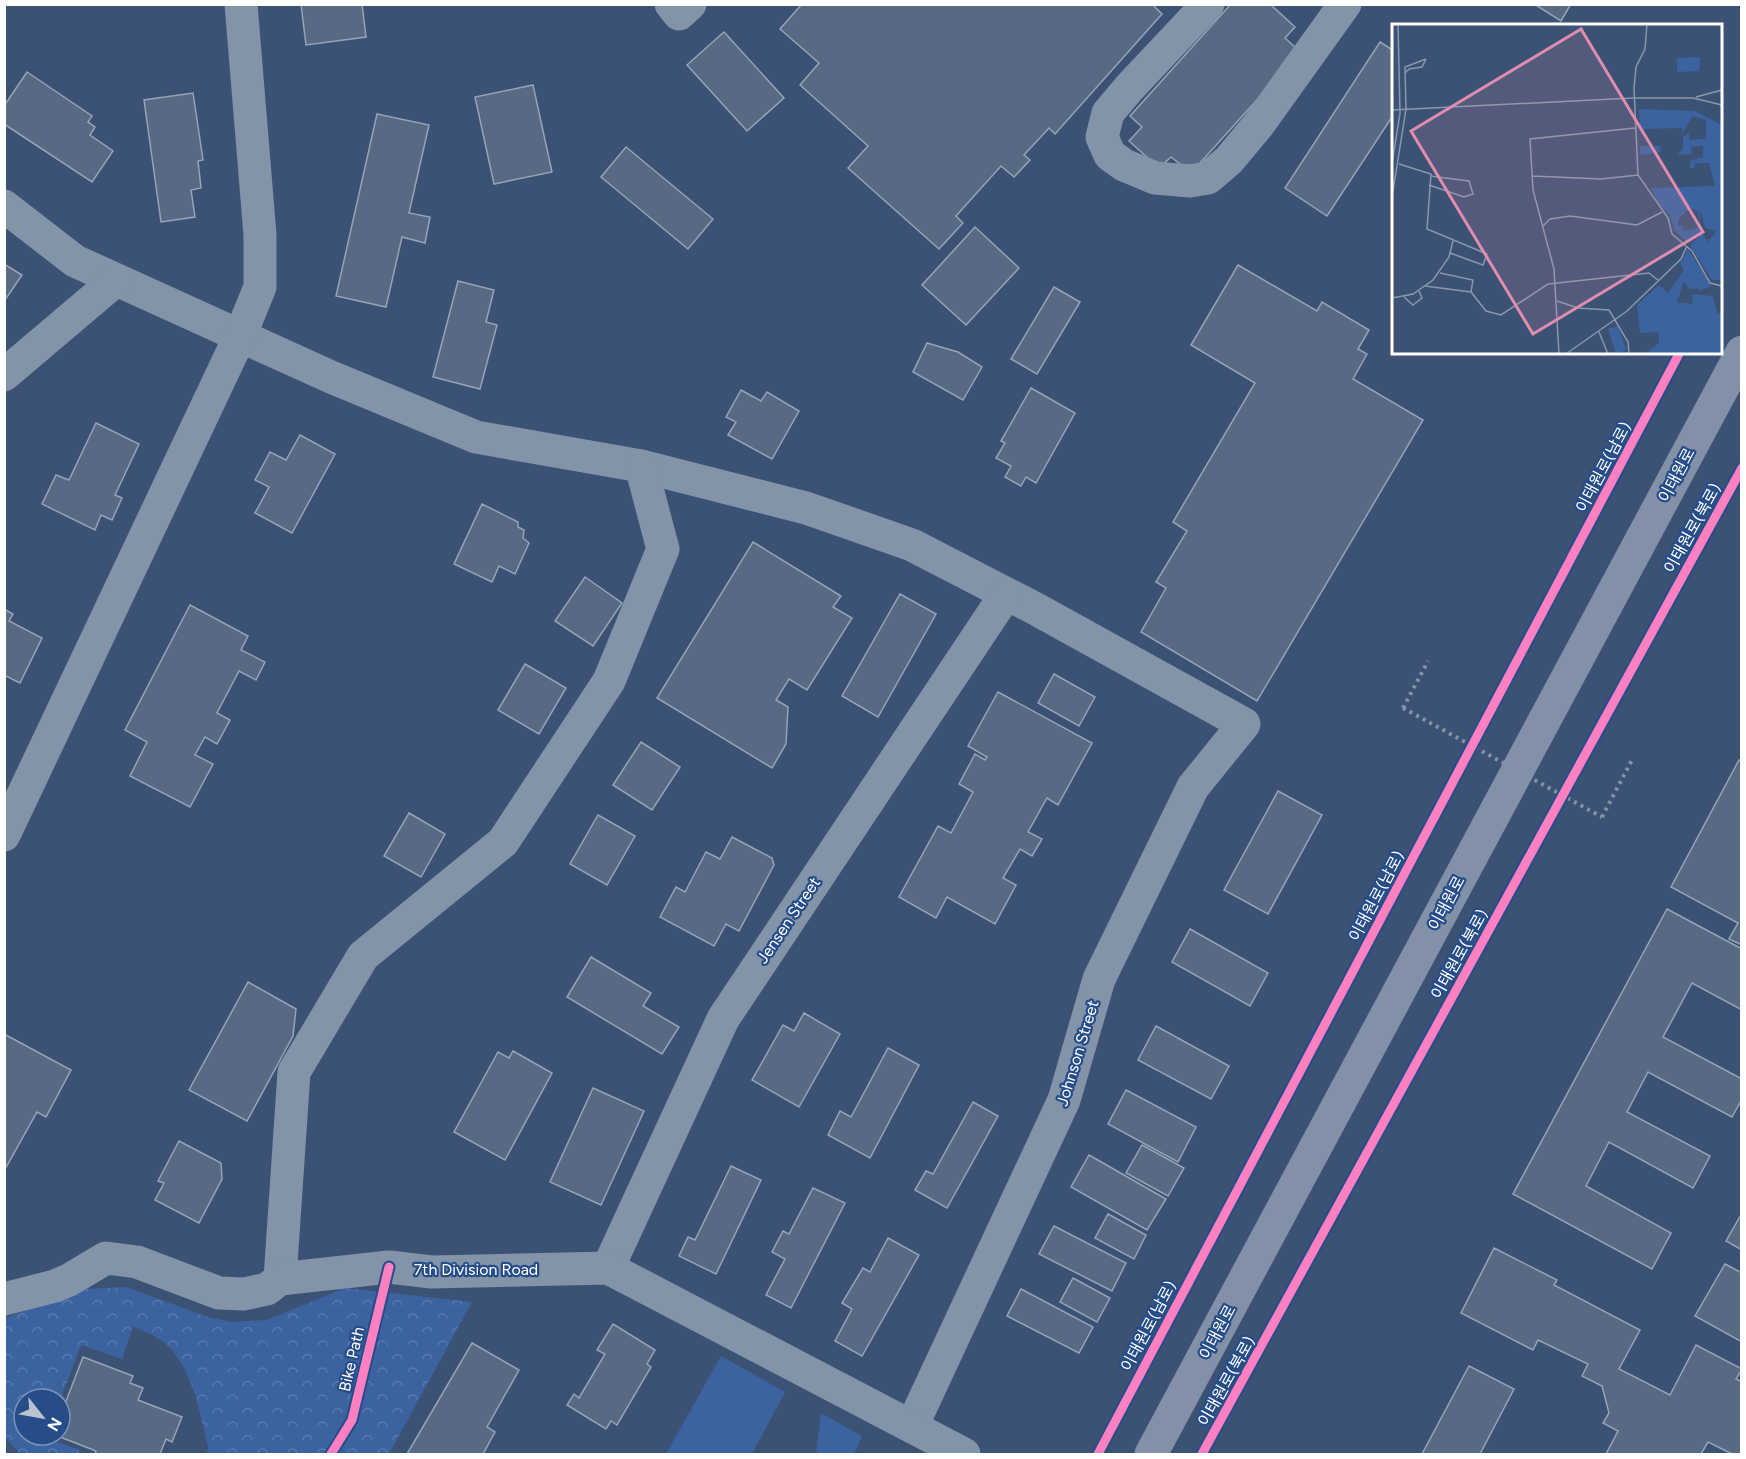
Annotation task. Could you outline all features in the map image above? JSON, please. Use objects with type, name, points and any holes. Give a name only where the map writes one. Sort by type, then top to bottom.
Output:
[{"type":"main road","name":"이태원로","points":[[1151,1455],[1742,352]]},
{"type":"lane","points":[[4,835],[240,336],[260,287],[260,235],[241,4]]},
{"type":"lane","points":[[671,4],[679,14],[690,4]]},
{"type":"lane","points":[[1208,4],[1108,113],[1102,137],[1110,155],[1124,165],[1155,177],[1190,182],[1208,178],[1229,160],[1259,124],[1345,4]]},
{"type":"lane","points":[[4,207],[75,261],[331,377],[476,437],[641,466],[816,511],[912,545],[1006,594]]},
{"type":"lane","points":[[4,375],[116,280]]},
{"type":"lane","points":[[280,1279],[294,1072],[363,956],[503,842],[609,681],[663,549],[641,466]]},
{"type":"lane","name":"Johnson Street","points":[[912,1426],[1064,1100],[1099,979],[1193,788],[1244,724],[1006,594]]},
{"type":"lane","name":"Jensen Street","points":[[608,1268],[723,1019],[1006,594]]},
{"type":"lane","name":"7th Division Road","points":[[4,1299],[55,1286],[106,1258],[137,1262],[219,1293],[243,1294],[267,1289],[280,1279],[389,1267],[432,1272],[608,1268]]},
{"type":"lane","points":[[608,1268],[964,1455]]},
{"type":"path","points":[[1428,661],[1403,708],[1602,817],[1633,758]]},
{"type":"path","points":[[1467,755],[1479,734]]},
{"type":"path","points":[[1558,804],[1569,783]]},
{"type":"green space","points":[[126,1287],[208,1317],[231,1322],[267,1320],[345,1288],[472,1302],[389,1454],[207,1454],[208,1447],[198,1406],[183,1366],[163,1341],[133,1326],[122,1359],[81,1345],[65,1387],[12,1387],[12,1445],[5,1437],[4,1318],[87,1289]]},
{"type":"green space","points":[[721,1356],[785,1392],[752,1454],[666,1454]]},
{"type":"green space","points":[[821,1413],[862,1436],[854,1454],[816,1454]]},
{"type":"green space","points":[[14,1447],[71,1447],[79,1450],[79,1454],[20,1454]]},
{"type":"building","points":[[301,4],[362,4],[366,37],[306,45]]},
{"type":"building","points":[[802,4],[1152,4],[1162,14],[1055,134],[1049,128],[1024,155],[1030,160],[1014,177],[1001,166],[956,216],[963,223],[939,249],[848,168],[868,146],[800,85],[819,63],[780,29]]},
{"type":"building","points":[[1231,4],[1270,4],[1295,27],[1285,38],[1300,52],[1191,173],[1171,157],[1159,168],[1129,141],[1142,127],[1130,116]]},
{"type":"building","points":[[1534,4],[1571,4],[1561,21]]},
{"type":"building","points":[[724,32],[784,98],[747,131],[687,65]]},
{"type":"building","points":[[1380,42],[1392,50],[1392,117],[1327,216],[1285,188]]},
{"type":"building","points":[[27,72],[92,116],[88,122],[95,127],[90,135],[113,151],[92,182],[4,124],[4,106]]},
{"type":"building","points":[[533,85],[552,172],[494,184],[475,97]]},
{"type":"building","points":[[193,93],[203,160],[198,161],[201,188],[191,190],[195,217],[161,222],[144,100]]},
{"type":"building","points":[[377,114],[429,125],[409,213],[430,217],[425,243],[402,237],[386,307],[336,296]]},
{"type":"building","points":[[626,147],[713,219],[688,249],[601,177]]},
{"type":"building","points":[[975,227],[1019,268],[966,325],[922,285]]},
{"type":"building","points":[[4,264],[22,275],[5,300],[4,299]]},
{"type":"building","points":[[1238,265],[1317,311],[1322,302],[1369,330],[1358,349],[1367,354],[1353,379],[1423,420],[1257,701],[1141,632],[1166,588],[1156,582],[1187,531],[1173,522],[1255,383],[1191,345]]},
{"type":"building","points":[[458,281],[494,290],[486,322],[497,325],[480,389],[433,377]]},
{"type":"building","points":[[1054,287],[1080,302],[1037,374],[1011,359]]},
{"type":"building","points":[[927,343],[958,352],[982,367],[963,400],[913,372]]},
{"type":"building","points":[[1031,388],[1075,413],[1036,483],[1026,477],[1021,486],[1005,477],[1011,466],[996,458],[1005,443],[1001,441]]},
{"type":"building","points":[[741,390],[761,401],[767,392],[799,411],[772,459],[728,435],[736,422],[726,417]]},
{"type":"building","points":[[96,423],[139,444],[115,495],[122,498],[112,520],[101,515],[95,530],[42,504],[56,475],[69,480]]},
{"type":"building","points":[[300,435],[335,454],[292,533],[255,513],[269,487],[255,480],[270,452],[286,460]]},
{"type":"building","points":[[482,504],[518,522],[518,527],[524,530],[523,538],[529,543],[515,574],[499,566],[492,582],[454,564]]},
{"type":"building","points":[[753,542],[841,596],[833,607],[852,618],[807,690],[789,679],[776,700],[788,707],[786,744],[772,768],[657,698]]},
{"type":"building","points":[[585,577],[622,603],[593,646],[555,621]]},
{"type":"building","points":[[900,594],[936,614],[878,717],[842,696]]},
{"type":"building","points":[[190,605],[248,636],[241,650],[265,662],[256,680],[239,671],[217,713],[230,720],[217,744],[205,737],[195,755],[213,764],[190,807],[130,776],[147,742],[125,730]]},
{"type":"building","points":[[4,609],[13,614],[9,621],[42,638],[20,683],[4,675]]},
{"type":"building","points":[[525,664],[566,688],[539,734],[498,710]]},
{"type":"building","points":[[1054,674],[1095,697],[1079,726],[1038,703]]},
{"type":"building","points":[[998,692],[1092,743],[1058,805],[1047,798],[1028,832],[1042,839],[1032,856],[1020,849],[1003,878],[1016,885],[995,924],[947,897],[936,918],[899,897],[938,826],[951,833],[973,792],[959,784],[975,754],[985,760],[987,757],[968,746]]},
{"type":"building","points":[[641,742],[680,767],[652,810],[613,785]]},
{"type":"building","points":[[1739,760],[1742,761],[1742,945],[1729,939],[1738,923],[1671,887]]},
{"type":"building","points":[[1278,791],[1322,815],[1268,914],[1224,890]]},
{"type":"building","points":[[409,813],[445,834],[421,877],[384,856]]},
{"type":"building","points":[[598,815],[635,836],[607,885],[570,864]]},
{"type":"building","points":[[732,837],[772,858],[774,865],[739,931],[726,924],[714,946],[660,917],[676,887],[685,892],[706,852],[720,859]]},
{"type":"building","points":[[1667,909],[1742,949],[1742,1010],[1692,983],[1663,1037],[1742,1079],[1742,1099],[1732,1117],[1648,1072],[1627,1112],[1710,1156],[1693,1188],[1609,1142],[1586,1186],[1671,1233],[1652,1269],[1513,1194]]},
{"type":"building","points":[[1190,929],[1268,973],[1250,1006],[1172,962]]},
{"type":"building","points":[[591,957],[651,993],[643,1006],[679,1027],[662,1054],[567,997]]},
{"type":"building","points":[[248,982],[296,1009],[293,1036],[247,1121],[189,1090]]},
{"type":"building","points":[[804,1013],[840,1034],[799,1107],[752,1080],[783,1025],[794,1031]]},
{"type":"building","points":[[1156,1026],[1229,1066],[1211,1099],[1138,1060]]},
{"type":"building","points":[[4,1034],[71,1070],[46,1117],[37,1112],[4,1171]]},
{"type":"building","points":[[888,1048],[919,1065],[870,1158],[828,1135],[840,1111],[851,1117]]},
{"type":"building","points":[[513,1051],[552,1073],[505,1160],[454,1132],[498,1052],[509,1058]]},
{"type":"building","points":[[593,1088],[644,1111],[601,1205],[550,1182]]},
{"type":"building","points":[[1126,1090],[1196,1127],[1178,1162],[1108,1124]]},
{"type":"building","points":[[973,1102],[998,1116],[947,1208],[915,1190],[926,1171],[933,1174]]},
{"type":"building","points":[[179,1141],[221,1163],[222,1179],[199,1223],[155,1200],[164,1183],[158,1181]]},
{"type":"building","points":[[1142,1145],[1184,1168],[1168,1196],[1126,1173]]},
{"type":"building","points":[[1089,1155],[1166,1199],[1147,1230],[1071,1187]]},
{"type":"building","points":[[731,1166],[761,1180],[716,1274],[679,1256],[688,1237],[695,1240]]},
{"type":"building","points":[[813,1188],[845,1203],[791,1308],[766,1295],[785,1259],[772,1252],[783,1231],[789,1234]]},
{"type":"building","points":[[1742,1213],[1742,1250],[1726,1241]]},
{"type":"building","points":[[1108,1214],[1146,1235],[1134,1259],[1095,1238]]},
{"type":"building","points":[[1054,1226],[1126,1263],[1112,1291],[1039,1254]]},
{"type":"building","points":[[888,1238],[919,1255],[862,1356],[835,1341],[852,1309],[842,1303],[863,1268],[870,1272]]},
{"type":"building","points":[[1494,1248],[1557,1280],[1554,1285],[1640,1330],[1619,1369],[1670,1395],[1696,1345],[1742,1369],[1736,1379],[1742,1382],[1742,1454],[1732,1454],[1708,1442],[1701,1454],[1606,1454],[1618,1431],[1603,1423],[1609,1413],[1602,1386],[1582,1376],[1588,1364],[1538,1340],[1533,1350],[1461,1313]]},
{"type":"building","points":[[1725,1264],[1742,1273],[1742,1342],[1695,1316]]},
{"type":"building","points":[[1073,1278],[1110,1298],[1097,1322],[1060,1302]]},
{"type":"building","points":[[1021,1289],[1093,1327],[1079,1353],[1007,1316]]},
{"type":"building","points":[[613,1324],[655,1350],[647,1364],[651,1367],[617,1425],[611,1421],[606,1429],[567,1405],[574,1394],[579,1398],[605,1354],[597,1350]]},
{"type":"building","points":[[472,1343],[519,1370],[487,1427],[495,1432],[483,1454],[407,1454]]},
{"type":"building","points":[[83,1357],[133,1376],[130,1383],[143,1388],[138,1400],[182,1417],[172,1442],[166,1439],[160,1454],[95,1454],[96,1451],[72,1442],[72,1387]]},
{"type":"building","points":[[1469,1366],[1514,1389],[1480,1454],[1422,1454]]},
{"type":"cycle path","name":"이태원로(남로)","points":[[1098,1454],[1679,354]]},
{"type":"cycle path","name":"이태원로(북로)","points":[[1202,1454],[1742,468]]},
{"type":"cycle path","name":"Bike Path","points":[[331,1454],[352,1420],[389,1267]]}]
